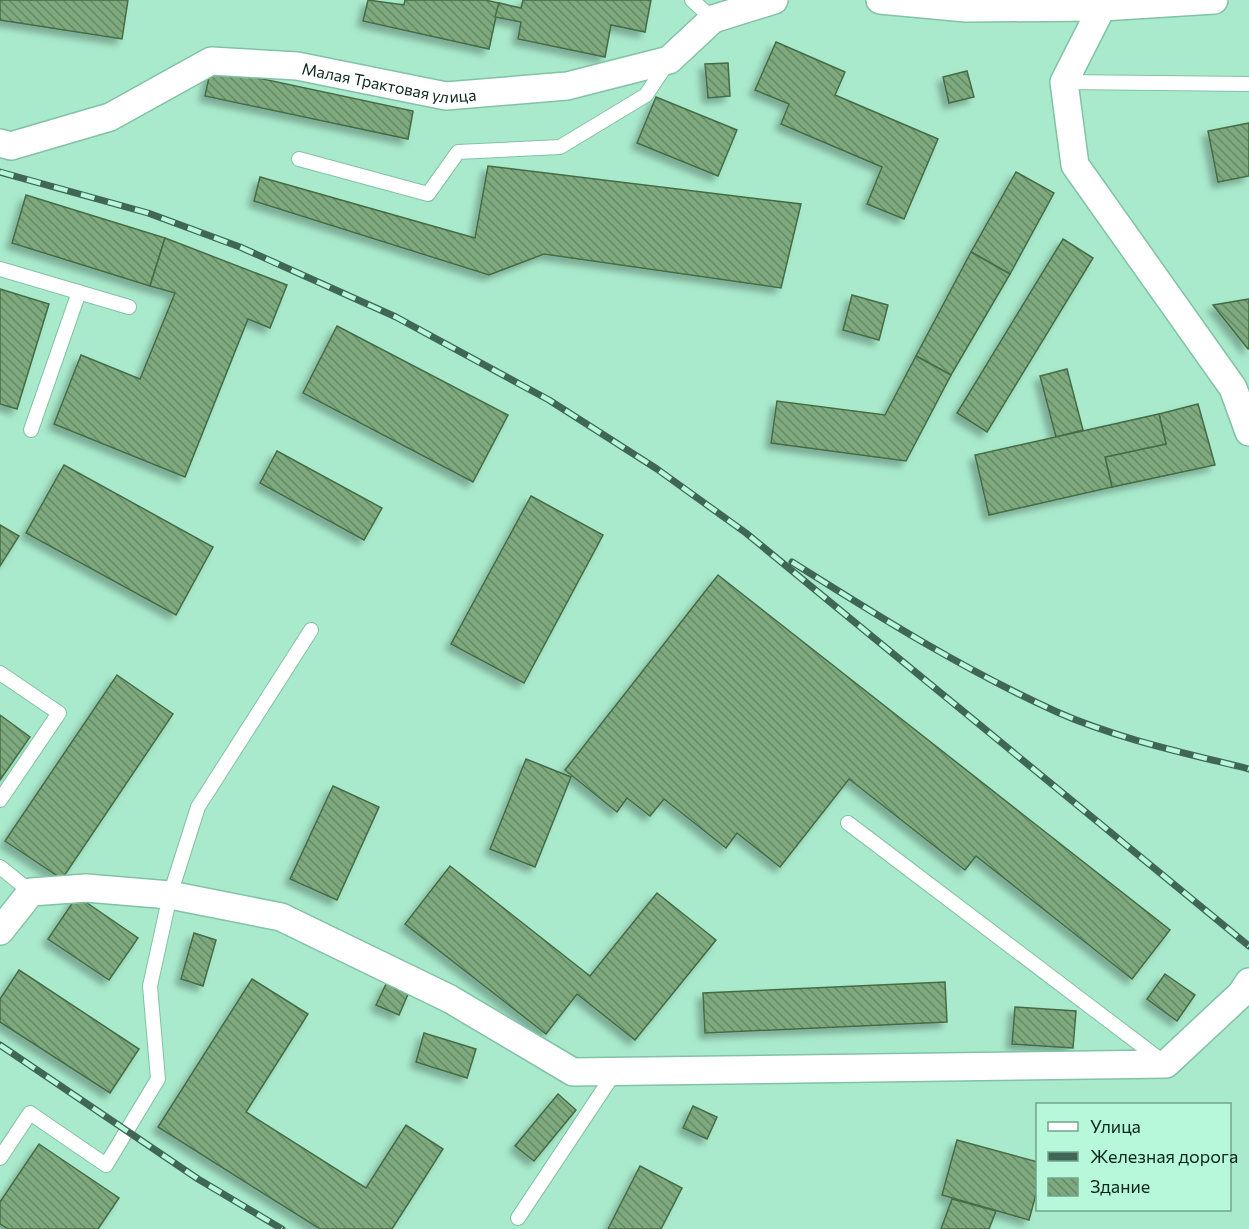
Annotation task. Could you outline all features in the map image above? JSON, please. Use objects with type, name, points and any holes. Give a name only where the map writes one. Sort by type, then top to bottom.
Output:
[{"type":"street","name":"Малая Трактовая улица","points":[[0,143],[11,146],[110,117],[211,61],[297,66],[446,96],[567,86],[669,60],[713,19],[774,0]]},
{"type":"street","points":[[880,0],[966,8],[1101,8],[1214,0]]},
{"type":"street","points":[[1101,8],[1064,82],[1075,165],[1233,388],[1249,432]]},
{"type":"street","points":[[0,931],[31,892],[86,888],[170,895],[281,917],[450,999],[573,1072],[1166,1064],[1246,992]]},
{"type":"lane","points":[[692,0],[713,19]]},
{"type":"lane","points":[[299,159],[428,194],[458,152],[560,147],[646,95],[669,60]]},
{"type":"lane","points":[[1064,82],[1090,80],[1249,84]]},
{"type":"lane","points":[[0,269],[129,307]]},
{"type":"lane","points":[[31,430],[79,292]]},
{"type":"lane","points":[[0,1158],[30,1113],[106,1165],[128,1132],[158,1079],[150,986],[170,895],[198,807],[311,630]]},
{"type":"lane","points":[[0,673],[59,713],[0,800]]},
{"type":"lane","points":[[848,823],[1166,1064]]},
{"type":"lane","points":[[0,867],[31,892]]},
{"type":"lane","points":[[518,1218],[615,1072]]},
{"type":"building","points":[[0,0],[128,0],[122,39],[0,20]]},
{"type":"building","points":[[368,0],[404,5],[405,0],[485,0],[499,3],[489,49],[363,21]]},
{"type":"building","points":[[523,0],[651,0],[645,32],[611,25],[605,57],[518,39],[521,22],[495,17],[499,3],[521,8]]},
{"type":"building","points":[[776,42],[845,72],[835,95],[938,139],[904,219],[867,204],[882,167],[781,124],[789,104],[755,90]]},
{"type":"building","points":[[728,63],[730,96],[708,98],[705,64]]},
{"type":"building","points":[[211,68],[413,111],[408,139],[205,96]]},
{"type":"building","points":[[967,71],[974,97],[949,103],[943,77]]},
{"type":"building","points":[[656,97],[737,130],[718,176],[637,143]]},
{"type":"building","points":[[1249,123],[1249,176],[1218,182],[1208,131]]},
{"type":"building","points":[[488,166],[801,204],[781,288],[544,254],[489,275],[254,201],[260,177],[475,238]]},
{"type":"building","points":[[1016,172],[1054,193],[1010,274],[971,252]]},
{"type":"building","points":[[26,195],[165,238],[150,286],[12,243]]},
{"type":"building","points":[[165,238],[287,285],[270,328],[248,319],[185,477],[54,424],[81,355],[140,379],[175,293],[150,286]]},
{"type":"building","points":[[1063,239],[1093,258],[987,432],[957,413]]},
{"type":"building","points":[[971,252],[1010,274],[951,375],[916,356]]},
{"type":"building","points":[[0,289],[49,304],[17,409],[0,404]]},
{"type":"building","points":[[852,295],[888,305],[879,340],[843,330]]},
{"type":"building","points":[[1249,299],[1249,349],[1248,349],[1213,305]]},
{"type":"building","points":[[337,326],[508,415],[473,482],[303,393]]},
{"type":"building","points":[[916,356],[951,375],[906,461],[771,443],[777,401],[885,415]]},
{"type":"building","points":[[1067,369],[1083,430],[1056,437],[1040,376]]},
{"type":"building","points":[[1198,404],[1215,465],[1112,487],[1105,457],[1166,444],[1159,414]]},
{"type":"building","points":[[1159,414],[1166,444],[1105,457],[1112,487],[989,515],[975,455]]},
{"type":"building","points":[[277,451],[382,508],[364,540],[260,483]]},
{"type":"building","points":[[64,465],[213,547],[176,615],[26,533]]},
{"type":"building","points":[[531,496],[603,535],[524,683],[451,644]]},
{"type":"building","points":[[0,525],[19,536],[0,566]]},
{"type":"building","points":[[718,575],[1170,930],[1132,979],[976,856],[965,870],[849,779],[780,867],[737,833],[726,848],[664,799],[650,816],[627,798],[617,812],[565,770]]},
{"type":"building","points":[[117,675],[173,714],[62,879],[5,841]]},
{"type":"building","points":[[0,715],[30,737],[0,780]]},
{"type":"building","points":[[526,759],[571,777],[535,867],[490,849]]},
{"type":"building","points":[[333,786],[379,807],[337,900],[290,879]]},
{"type":"building","points":[[450,866],[590,976],[657,893],[716,940],[635,1040],[577,994],[546,1034],[405,924]]},
{"type":"building","points":[[77,896],[138,938],[109,980],[48,939]]},
{"type":"building","points":[[194,933],[216,940],[203,986],[181,979]]},
{"type":"building","points":[[19,970],[139,1049],[110,1093],[0,1022],[0,999]]},
{"type":"building","points":[[1165,974],[1195,995],[1177,1021],[1147,999]]},
{"type":"building","points":[[252,979],[308,1014],[246,1112],[366,1188],[406,1125],[443,1149],[392,1229],[320,1229],[158,1127]]},
{"type":"building","points":[[387,982],[409,992],[399,1015],[376,1005]]},
{"type":"building","points":[[945,982],[947,1022],[705,1033],[703,993]]},
{"type":"building","points":[[1015,1007],[1076,1011],[1073,1048],[1012,1044]]},
{"type":"building","points":[[424,1033],[476,1049],[467,1078],[416,1062]]},
{"type":"building","points":[[558,1094],[576,1110],[534,1161],[515,1146]]},
{"type":"building","points":[[693,1106],[717,1117],[707,1139],[683,1128]]},
{"type":"building","points":[[957,1140],[1036,1161],[1036,1194],[1029,1220],[942,1195]]},
{"type":"building","points":[[39,1144],[119,1198],[98,1229],[8,1229],[0,1224],[0,1202]]},
{"type":"building","points":[[640,1166],[682,1188],[661,1229],[608,1229]]},
{"type":"building","points":[[952,1199],[996,1211],[989,1229],[941,1229]]},
{"type":"railway","points":[[0,172],[148,213],[240,247],[396,317],[549,400],[657,469],[746,533],[1249,946]]},
{"type":"railway","points":[[792,562],[955,660],[1057,712],[1128,738],[1249,769]]},
{"type":"railway","points":[[0,1045],[198,1179],[282,1229]]}]
